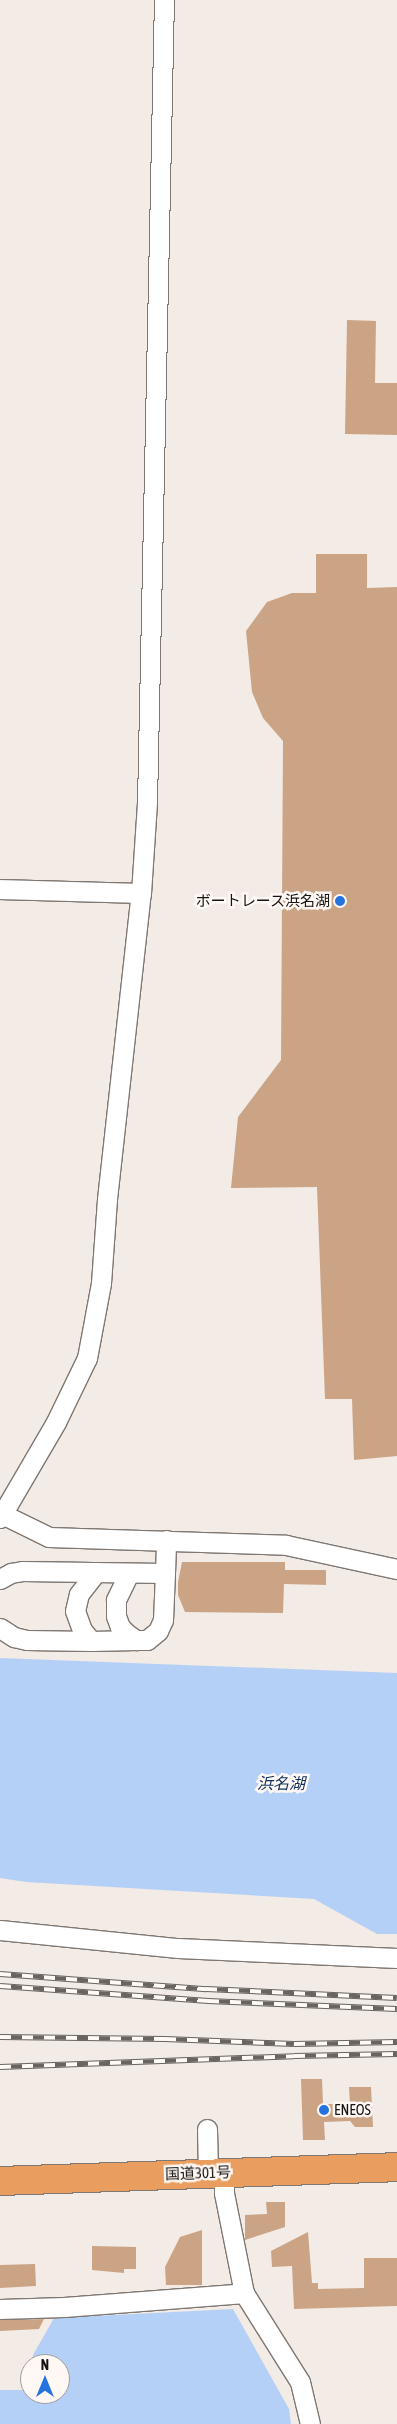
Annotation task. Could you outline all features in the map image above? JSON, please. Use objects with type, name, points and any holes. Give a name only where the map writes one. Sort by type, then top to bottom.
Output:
[{"type":"highway","name":"国道301号","points":[[0,2181],[397,2167]]},
{"type":"street","points":[[164,0],[146,802],[141,893],[107,1199],[101,1283],[87,1358],[56,1422],[1,1516],[49,1536],[286,1545],[397,1569]]},
{"type":"street","points":[[0,889],[141,893]]},
{"type":"street","points":[[0,1628],[14,1637],[27,1640],[148,1640],[158,1631],[163,1620],[166,1540]]},
{"type":"street","points":[[0,1579],[11,1573],[22,1571],[165,1572]]},
{"type":"street","points":[[91,1641],[82,1630],[75,1611],[79,1594],[96,1572]]},
{"type":"street","points":[[130,1573],[116,1600],[116,1616],[120,1626],[136,1640]]},
{"type":"street","points":[[0,1930],[178,1948],[342,1958],[397,1958]]},
{"type":"street","points":[[207,2129],[216,2172],[224,2193],[244,2293],[300,2382],[310,2424]]},
{"type":"street","points":[[0,2309],[64,2307],[244,2293]]},
{"type":"water","name":"浜名湖","points":[[0,1658],[397,1673],[397,1934],[377,1934],[314,1899],[26,1882],[0,1878]]},
{"type":"water","points":[[233,2309],[289,2409],[291,2424],[0,2424],[0,2390],[20,2390],[20,2404],[70,2404],[70,2354],[34,2354],[54,2318]]},
{"type":"building","points":[[347,320],[376,321],[375,383],[397,383],[397,435],[345,434]]},
{"type":"building","name":"ボートレース浜名湖","points":[[316,554],[367,554],[367,588],[397,587],[397,1456],[354,1460],[352,1399],[325,1399],[317,1187],[231,1188],[238,1117],[281,1060],[283,741],[263,718],[252,692],[246,631],[267,602],[292,593],[316,593]]},
{"type":"building","points":[[182,1562],[285,1562],[285,1570],[326,1570],[326,1585],[284,1584],[283,1613],[185,1612],[178,1595],[178,1582]]},
{"type":"building","points":[[301,2079],[322,2079],[323,2104],[350,2104],[349,2087],[371,2087],[373,2127],[355,2127],[350,2121],[324,2122],[325,2140],[303,2140]]},
{"type":"building","points":[[266,2202],[285,2202],[285,2227],[245,2240],[245,2215],[267,2214]]},
{"type":"building","points":[[202,2230],[202,2285],[166,2285],[165,2267],[180,2237]]},
{"type":"building","points":[[308,2232],[312,2283],[318,2283],[318,2289],[364,2288],[364,2258],[397,2258],[397,2306],[294,2309],[292,2266],[272,2267],[271,2251]]},
{"type":"building","points":[[92,2246],[136,2247],[136,2269],[124,2269],[124,2273],[92,2270]]},
{"type":"building","points":[[35,2264],[36,2286],[0,2288],[0,2265]]},
{"type":"building","points":[[44,2319],[39,2329],[0,2331],[0,2320]]},
{"type":"railway","points":[[0,1974],[206,1989],[397,1998]]},
{"type":"railway","points":[[0,1986],[208,2001],[397,2009]]},
{"type":"railway","points":[[0,2037],[165,2039],[294,2044],[397,2042]]},
{"type":"railway","points":[[0,2067],[397,2054]]},
{"type":"place","name":"ボートレース浜名湖","points":[[340,901]]},
{"type":"place","name":"ENEOS","points":[[324,2110]]}]
